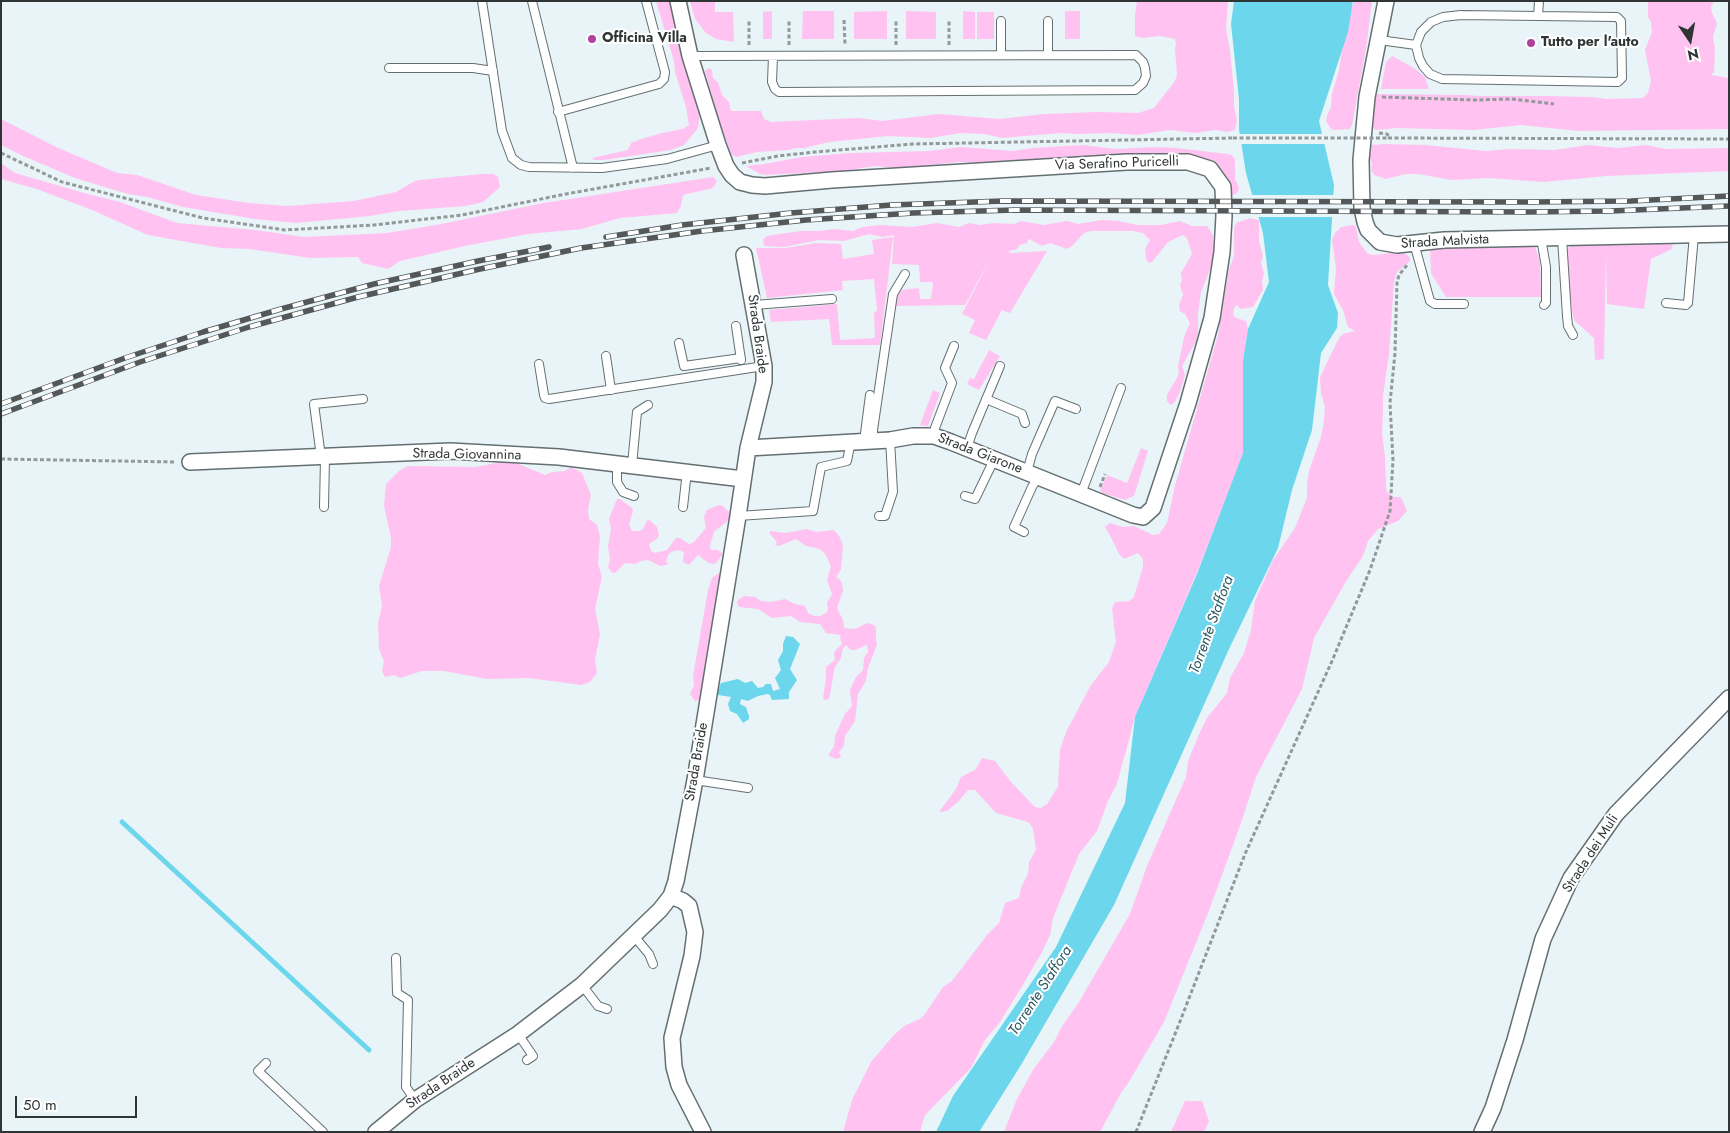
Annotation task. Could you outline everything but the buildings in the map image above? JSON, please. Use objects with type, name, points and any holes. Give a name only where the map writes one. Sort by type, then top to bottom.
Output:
[{"type":"street","points":[[678,1],[690,56],[726,166]]},
{"type":"street","name":"Strada Malvista","points":[[1386,1],[1367,97],[1361,160],[1364,222],[1368,230],[1380,242],[1416,249],[1444,240],[1729,234]]},
{"type":"street","name":"Via Serafino Puricelli","points":[[726,166],[740,182],[765,186],[832,180],[1127,162],[1188,162],[1210,169],[1223,186],[1224,216],[1222,252],[1212,318],[1188,403],[1153,508],[1143,517]]},
{"type":"street","name":"Strada Braide","points":[[376,1132],[415,1100],[518,1034],[582,985],[660,910],[670,896],[676,881],[694,780],[748,448],[764,382],[764,366],[744,255]]},
{"type":"street","name":"Strada Giarone","points":[[748,448],[934,436],[1133,515],[1143,517]]},
{"type":"street","name":"Strada Giovannina","points":[[190,462],[450,452],[559,457],[743,479]]},
{"type":"street","name":"Strada dei Muli","points":[[1482,1132],[1493,1108],[1512,1048],[1543,939],[1571,878],[1616,814],[1729,698]]},
{"type":"street","points":[[670,896],[683,901],[689,906],[695,932],[692,956],[672,1038],[674,1067],[679,1085],[703,1132]]},
{"type":"lane","points":[[482,1],[502,131],[512,158],[521,165],[529,167],[573,168],[635,165],[667,159],[718,145]]},
{"type":"lane","points":[[532,1],[573,168]]},
{"type":"lane","points":[[558,112],[658,84],[664,79],[665,72],[646,1]]},
{"type":"lane","points":[[1538,16],[1539,1]]},
{"type":"lane","points":[[1461,15],[1617,17],[1622,21],[1622,78],[1618,82],[1442,79],[1430,74],[1423,66],[1416,45],[1421,32],[1431,22],[1444,17],[1461,15]]},
{"type":"lane","points":[[1001,21],[1001,55]]},
{"type":"lane","points":[[1048,21],[1048,55]]},
{"type":"lane","points":[[1379,40],[1416,45]]},
{"type":"lane","points":[[690,56],[1136,55],[1146,68],[1146,76],[1143,83],[1135,90],[779,92],[774,89],[772,82],[772,56]]},
{"type":"lane","points":[[389,68],[473,68],[493,71]]},
{"type":"lane","points":[[1666,303],[1686,305],[1688,303],[1694,236]]},
{"type":"lane","points":[[1540,238],[1546,267],[1546,303],[1544,305]]},
{"type":"lane","points":[[1562,238],[1568,326],[1573,335]]},
{"type":"lane","points":[[1416,249],[1430,301],[1435,304],[1464,304]]},
{"type":"lane","points":[[738,516],[813,511],[822,467],[847,461],[850,446],[864,441],[874,430],[893,294],[905,274]]},
{"type":"lane","points":[[754,305],[832,299]]},
{"type":"lane","points":[[736,326],[743,370]]},
{"type":"lane","points":[[679,343],[684,366],[741,358]]},
{"type":"lane","points":[[934,436],[935,428],[952,383],[945,368],[954,346]]},
{"type":"lane","points":[[606,356],[611,390]]},
{"type":"lane","points":[[539,364],[545,398],[549,399],[764,366]]},
{"type":"lane","points":[[968,448],[972,433],[1000,366]]},
{"type":"lane","points":[[1081,494],[1121,388]]},
{"type":"lane","points":[[864,441],[870,395]]},
{"type":"lane","points":[[324,507],[323,457],[314,404],[363,399]]},
{"type":"lane","points":[[986,399],[1022,414],[1025,423]]},
{"type":"lane","points":[[1024,532],[1014,527],[1032,487],[1032,454],[1055,401],[1076,409]]},
{"type":"lane","points":[[634,496],[624,492],[617,482],[625,464],[637,412],[648,405]]},
{"type":"lane","points":[[879,516],[885,516],[893,492],[890,440]]},
{"type":"lane","points":[[965,496],[975,499],[991,466],[996,460]]},
{"type":"lane","points":[[683,507],[687,471]]},
{"type":"lane","points":[[694,780],[748,788]]},
{"type":"lane","points":[[634,936],[650,954],[653,964]]},
{"type":"lane","points":[[396,958],[397,993],[408,1000],[406,1086],[415,1100]]},
{"type":"lane","points":[[582,985],[598,1006],[607,1009]]},
{"type":"lane","points":[[518,1034],[533,1056],[526,1060]]},
{"type":"lane","points":[[266,1063],[258,1071],[323,1132]]},
{"type":"path","points":[[749,20],[749,56]]},
{"type":"path","points":[[789,20],[789,56]]},
{"type":"path","points":[[844,20],[844,56]]},
{"type":"path","points":[[896,20],[896,56]]},
{"type":"path","points":[[949,20],[949,55]]},
{"type":"path","points":[[1367,97],[1511,99],[1554,104]]},
{"type":"path","points":[[1,153],[62,182],[203,218],[285,230],[374,225],[462,215],[566,194],[796,154],[913,144],[1233,138],[1729,139]]},
{"type":"path","points":[[1136,1132],[1244,854],[1332,661],[1382,538],[1390,511],[1392,481],[1393,460],[1390,403],[1395,353],[1397,283],[1399,275],[1416,249]]},
{"type":"path","points":[[1,459],[190,462]]},
{"type":"shaded area","points":[[656,1],[669,1],[700,111],[698,128],[684,145],[671,150],[594,160],[592,158],[628,150],[631,143],[641,139],[683,129],[689,125],[686,107],[675,72],[674,61]]},
{"type":"shaded area","points":[[690,1],[715,1],[715,12],[733,12],[734,42],[716,39],[706,33],[695,19]]},
{"type":"shaded area","points":[[1137,1],[1228,1],[1226,29],[1237,120],[1235,130],[1195,133],[1170,130],[1137,135],[1061,133],[1002,138],[984,134],[960,133],[931,138],[888,136],[829,142],[805,148],[757,152],[736,157],[731,154],[722,133],[705,71],[709,68],[712,70],[713,78],[718,82],[722,95],[729,102],[731,111],[761,111],[764,119],[771,122],[859,118],[882,121],[939,114],[999,119],[1044,114],[1138,113],[1154,108],[1175,81],[1177,74],[1175,39],[1160,36],[1142,38],[1135,36]]},
{"type":"shaded area","points":[[1354,1],[1372,1],[1366,49],[1352,125],[1350,129],[1335,130],[1331,129],[1326,121],[1331,107],[1344,38]]},
{"type":"shaded area","points":[[1648,1],[1714,1],[1711,7],[1717,23],[1713,37],[1715,47],[1714,72],[1711,75],[1729,78],[1729,129],[1578,131],[1521,125],[1474,130],[1397,128],[1376,130],[1370,127],[1371,112],[1374,109],[1373,102],[1377,94],[1591,97],[1606,99],[1643,98],[1648,93],[1651,81],[1645,50],[1652,32],[1651,22],[1648,17]]},
{"type":"shaded area","points":[[772,11],[772,39],[763,39],[763,12]]},
{"type":"shaded area","points":[[803,11],[834,11],[834,39],[802,39]]},
{"type":"shaded area","points":[[887,11],[887,39],[854,39],[854,12]]},
{"type":"shaded area","points":[[906,11],[936,12],[936,39],[906,39]]},
{"type":"shaded area","points":[[963,11],[975,12],[975,39],[963,39]]},
{"type":"shaded area","points":[[1065,11],[1080,11],[1080,39],[1065,39]]},
{"type":"shaded area","points":[[977,12],[994,12],[994,39],[977,39]]},
{"type":"shaded area","points":[[1392,56],[1414,68],[1425,77],[1429,89],[1381,89],[1386,62]]},
{"type":"shaded area","points":[[1,119],[56,147],[117,173],[137,175],[196,195],[249,203],[287,206],[354,201],[396,192],[419,180],[482,174],[493,174],[498,177],[500,187],[483,202],[466,206],[399,211],[370,216],[296,223],[255,219],[183,207],[128,194],[75,178],[1,145]]},
{"type":"shaded area","points":[[1370,144],[1425,145],[1486,151],[1509,149],[1554,150],[1589,145],[1618,148],[1646,145],[1665,149],[1729,148],[1729,171],[1606,176],[1544,182],[1488,178],[1452,180],[1418,174],[1405,174],[1386,179],[1374,175],[1371,170],[1372,164],[1367,153]]},
{"type":"shaded area","points":[[1083,145],[1116,149],[1176,148],[1228,154],[1233,156],[1235,160],[1235,179],[1239,187],[1238,192],[1234,195],[1230,194],[1226,180],[1147,155],[1032,159],[999,163],[957,162],[896,168],[874,166],[844,171],[765,175],[746,166],[802,157],[851,153],[929,151],[961,147],[1013,151]]},
{"type":"shaded area","points":[[1,163],[15,173],[120,202],[177,223],[255,230],[304,237],[387,233],[544,203],[713,177],[717,181],[713,188],[683,195],[681,206],[677,213],[620,218],[582,229],[528,234],[465,246],[400,261],[388,269],[362,263],[358,257],[310,258],[250,249],[221,248],[148,235],[92,210],[37,189],[1,179]]},
{"type":"shaded area","points":[[1250,218],[1259,220],[1259,241],[1263,256],[1261,263],[1264,273],[1262,281],[1263,290],[1253,307],[1240,309],[1237,305],[1234,308],[1233,315],[1246,321],[1248,329],[1243,361],[1244,452],[1198,570],[1135,717],[1117,784],[1108,801],[1097,831],[1079,854],[1053,918],[1050,935],[1024,983],[1000,1022],[985,1040],[971,1068],[925,1115],[920,1132],[843,1132],[852,1100],[871,1062],[904,1026],[920,1019],[925,1014],[943,987],[952,981],[987,935],[999,923],[1005,903],[1019,898],[1021,888],[1028,874],[1029,862],[1036,850],[1033,828],[1028,822],[996,813],[975,790],[968,790],[947,811],[939,812],[956,789],[961,777],[975,770],[982,758],[995,761],[1011,782],[1035,807],[1041,808],[1047,804],[1058,787],[1060,749],[1067,730],[1091,685],[1109,662],[1116,642],[1112,608],[1115,602],[1129,601],[1134,597],[1143,567],[1143,559],[1138,553],[1124,559],[1119,554],[1105,527],[1110,523],[1123,527],[1134,526],[1153,535],[1159,534],[1167,523],[1175,486],[1218,335],[1229,269],[1234,256],[1234,227],[1237,222]]},
{"type":"shaded area","points":[[1102,220],[1137,225],[1161,225],[1180,221],[1192,226],[1207,226],[1213,235],[1213,262],[1201,292],[1198,333],[1195,343],[1182,366],[1185,375],[1181,389],[1175,402],[1171,405],[1167,401],[1167,395],[1178,376],[1178,366],[1184,337],[1190,323],[1185,314],[1180,311],[1179,305],[1183,295],[1180,285],[1182,280],[1181,273],[1192,254],[1187,238],[1183,235],[1168,242],[1153,261],[1149,263],[1146,259],[1145,249],[1150,240],[1143,233],[1134,231],[1091,231],[1084,233],[1067,249],[1050,243],[1042,246],[1030,239],[1028,240],[1027,243],[1008,253],[1047,251],[1010,313],[1002,310],[986,340],[969,333],[975,320],[962,314],[993,253],[965,305],[895,306],[897,296],[902,290],[919,288],[920,299],[931,299],[933,284],[932,282],[920,282],[919,265],[892,264],[894,235],[883,237],[869,234],[844,241],[819,240],[784,247],[764,246],[763,240],[767,236],[800,231],[834,229],[853,231],[863,227],[880,225],[912,227],[937,223],[959,227],[969,223],[980,225],[994,223],[1014,224],[1021,221],[1044,225],[1067,221],[1078,224]]},
{"type":"shaded area","points":[[1353,225],[1356,227],[1359,242],[1368,254],[1398,252],[1406,254],[1410,258],[1410,261],[1397,272],[1394,282],[1389,354],[1383,396],[1382,433],[1387,492],[1393,497],[1401,497],[1407,511],[1398,521],[1378,529],[1368,541],[1363,556],[1345,583],[1314,638],[1302,689],[1256,777],[1208,913],[1164,1022],[1100,1132],[1004,1132],[1017,1099],[1033,1070],[1054,1042],[1079,1002],[1130,914],[1147,866],[1186,777],[1188,761],[1200,732],[1207,718],[1227,693],[1230,678],[1244,653],[1251,630],[1255,601],[1273,560],[1295,528],[1307,498],[1310,468],[1321,437],[1324,421],[1325,407],[1321,393],[1320,377],[1339,338],[1343,334],[1355,331],[1348,327],[1343,310],[1334,294],[1336,268],[1332,240],[1335,233],[1341,227]]},
{"type":"shaded area","points":[[893,237],[880,345],[832,345],[829,319],[771,322],[769,310],[837,304],[840,340],[875,338],[874,312],[877,311],[874,279],[842,281],[843,290],[767,298],[756,248],[786,248],[816,243],[841,244],[843,259],[874,254],[872,240]]},
{"type":"shaded area","points":[[1673,242],[1672,249],[1651,259],[1644,309],[1607,304],[1606,252],[1604,359],[1595,360],[1594,338],[1575,321],[1573,316],[1567,275],[1567,249],[1573,244],[1607,245]]},
{"type":"shaded area","points":[[1534,244],[1540,261],[1541,297],[1446,297],[1431,273],[1430,246]]},
{"type":"shaded area","points":[[989,350],[1000,356],[979,390],[967,384],[970,378],[974,379]]},
{"type":"shaded area","points":[[933,390],[940,393],[928,426],[920,425]]},
{"type":"shaded area","points":[[1141,448],[1148,451],[1134,496],[1125,500],[1102,493],[1100,491],[1107,475],[1127,483]]},
{"type":"shaded area","points":[[501,462],[514,462],[545,475],[552,472],[565,471],[571,467],[582,473],[591,495],[588,510],[589,519],[597,525],[600,536],[598,564],[602,577],[595,609],[600,635],[595,659],[597,673],[590,682],[581,685],[529,678],[487,679],[444,671],[422,671],[400,678],[394,675],[385,677],[382,671],[384,661],[379,649],[378,623],[382,606],[379,586],[391,547],[391,538],[384,506],[386,484],[399,471],[408,466],[476,467]]},
{"type":"shaded area","points":[[617,499],[620,499],[632,508],[633,511],[629,525],[632,531],[643,529],[647,520],[657,527],[658,538],[649,544],[651,551],[655,553],[667,550],[676,538],[680,538],[689,544],[693,543],[706,528],[704,517],[707,510],[719,505],[723,506],[729,512],[730,519],[714,532],[710,546],[711,550],[718,550],[723,554],[713,564],[698,555],[689,565],[683,562],[684,552],[678,550],[668,555],[666,562],[669,563],[666,565],[660,566],[648,560],[635,564],[625,563],[615,573],[611,572],[608,567],[610,560],[608,546],[611,529],[609,519]]},
{"type":"shaded area","points":[[807,529],[816,532],[834,530],[843,545],[841,569],[836,577],[842,584],[843,591],[837,608],[843,620],[844,628],[855,629],[867,623],[874,625],[876,628],[877,645],[868,668],[866,681],[858,694],[855,721],[845,736],[844,746],[839,752],[841,757],[836,759],[829,756],[830,752],[834,747],[835,736],[845,714],[852,706],[850,690],[856,677],[863,670],[864,658],[868,652],[867,645],[855,650],[851,650],[846,645],[843,648],[841,658],[835,667],[829,699],[825,700],[823,698],[826,667],[835,660],[834,652],[842,644],[841,635],[826,633],[820,624],[800,622],[791,616],[772,618],[758,609],[739,607],[737,603],[744,596],[771,602],[785,599],[805,606],[808,613],[814,616],[826,613],[828,610],[827,603],[832,594],[827,580],[831,566],[825,554],[820,549],[806,546],[796,539],[779,546],[775,545],[777,542],[770,534],[770,531],[785,533]]},
{"type":"shaded area","points":[[719,573],[721,575],[703,694],[700,700],[695,701],[690,694],[694,685],[693,676],[708,590],[712,578]]},
{"type":"shaded area","points":[[1185,1101],[1202,1101],[1209,1121],[1204,1132],[1171,1132]]},
{"type":"water","name":"Torrente Staffora","points":[[1234,1],[1353,1],[1348,32],[1319,121],[1334,185],[1328,285],[1338,313],[1337,328],[1321,353],[1312,430],[1292,490],[1278,548],[1229,649],[1114,905],[1021,1065],[979,1132],[936,1132],[953,1096],[1056,947],[1125,803],[1135,717],[1197,574],[1243,453],[1243,361],[1248,329],[1269,282],[1263,233],[1246,173],[1239,129],[1239,99],[1231,24]]},
{"type":"water","points":[[786,636],[793,637],[800,644],[790,669],[797,680],[789,692],[789,699],[772,700],[768,694],[748,701],[741,699],[740,704],[746,707],[749,716],[749,719],[743,723],[737,714],[730,711],[728,704],[731,697],[718,695],[720,685],[721,683],[738,679],[745,683],[752,681],[758,688],[771,684],[773,691],[780,689],[775,678],[781,670],[778,660],[783,651]]},
{"type":"pier","points":[[1238,134],[1324,134],[1326,144],[1239,144]]},
{"type":"pier","points":[[1250,195],[1336,195],[1335,217],[1256,217]]},
{"type":"waterway","points":[[122,822],[369,1050]]},
{"type":"railway","points":[[606,237],[682,225],[791,213],[891,205],[1003,201],[1631,201],[1729,196]]},
{"type":"railway","points":[[1,414],[140,362],[249,327],[358,297],[581,248],[702,231],[806,220],[913,213],[1015,210],[1528,212],[1729,206]]},
{"type":"railway","points":[[1,404],[125,358],[281,309],[374,284],[549,247]]},
{"type":"place","name":"Officina Villa","points":[[592,39]]},
{"type":"place","name":"Tutto per l'auto","points":[[1531,43]]}]
